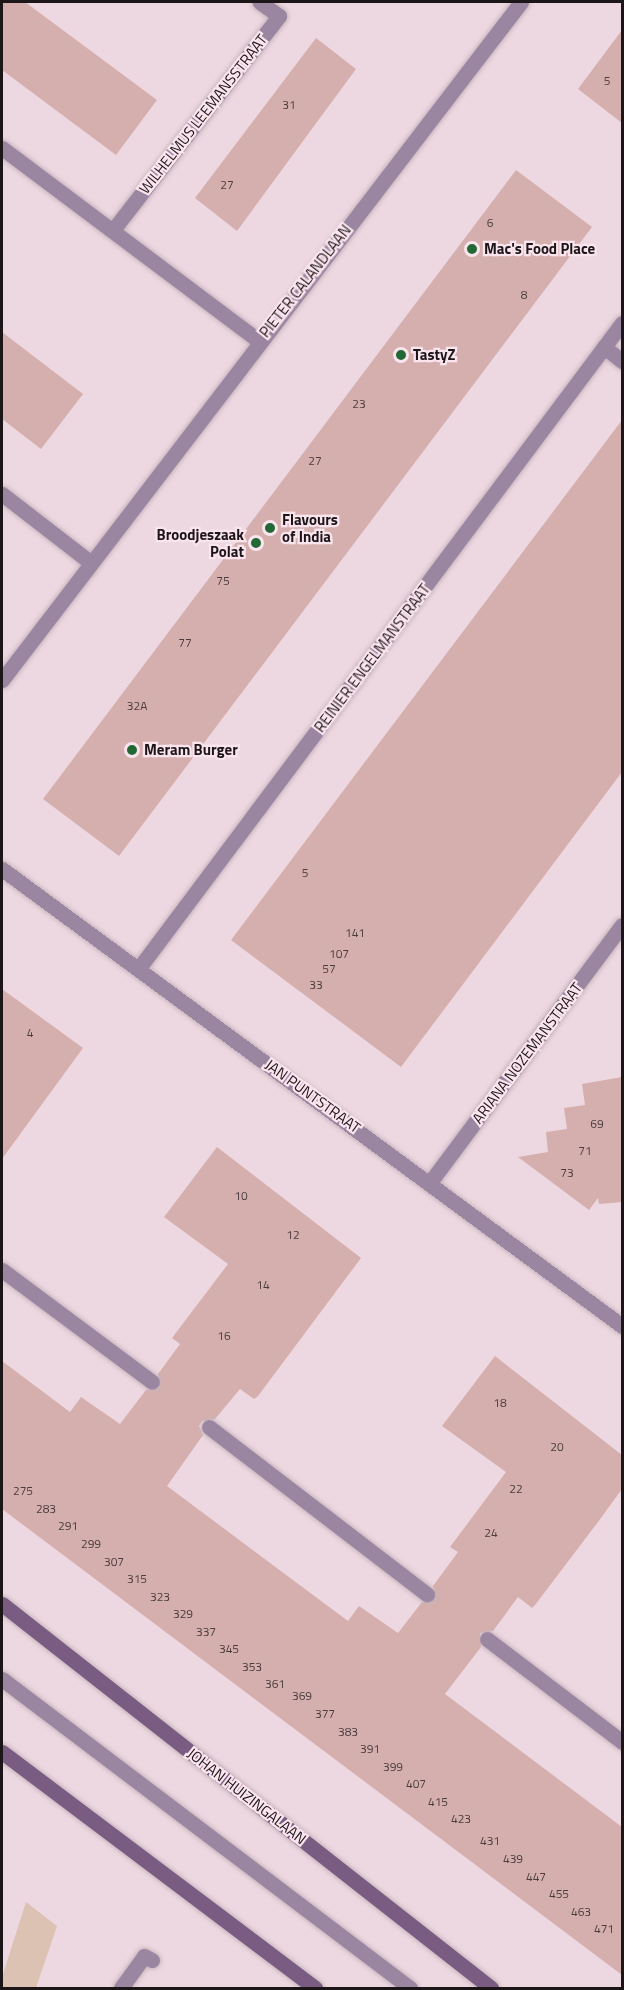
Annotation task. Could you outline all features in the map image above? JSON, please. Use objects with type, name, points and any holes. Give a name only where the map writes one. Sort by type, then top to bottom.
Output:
[{"type":"main road","name":"JOHAN HUIZINGALAAN","points":[[2,1604],[491,1989]]},
{"type":"main road","points":[[2,1752],[315,1989]]},
{"type":"street","name":"WILHELMUS LEEMANSSTRAAT","points":[[113,230],[279,16],[260,2]]},
{"type":"street","name":"PIETER CALANDLAAN","points":[[2,680],[259,341],[521,2]]},
{"type":"street","points":[[2,148],[259,341]]},
{"type":"street","name":"REINIER ENGELMANSTRAAT","points":[[139,968],[622,322]]},
{"type":"street","points":[[604,347],[622,361]]},
{"type":"street","points":[[2,494],[90,562]]},
{"type":"street","name":"JAN PUNTSTRAAT","points":[[2,869],[430,1181],[622,1326]]},
{"type":"street","name":"ARIANA NOZEMANSTRAAT","points":[[430,1181],[622,925]]},
{"type":"street","points":[[2,1270],[152,1382]]},
{"type":"street","points":[[209,1427],[427,1594]]},
{"type":"street","points":[[487,1639],[622,1742]]},
{"type":"street","points":[[2,1679],[410,1989]]},
{"type":"street","points":[[121,1989],[144,1956],[152,1960]]},
{"type":"shaded area","points":[[26,1902],[57,1926],[36,1988],[2,1988],[2,1977]]},
{"type":"building","points":[[2,2],[25,2],[157,100],[116,155],[2,70]]},
{"type":"building","points":[[622,30],[622,123],[578,89]]},
{"type":"building","points":[[316,38],[356,69],[237,231],[195,198]]},
{"type":"building","points":[[516,170],[592,227],[119,856],[43,799]]},
{"type":"building","points":[[2,332],[83,394],[41,449],[2,419]]},
{"type":"building","points":[[622,420],[622,772],[401,1067],[231,940]]},
{"type":"building","points":[[2,989],[83,1048],[2,1159]]},
{"type":"building","points":[[622,1077],[622,1202],[599,1204],[598,1198],[589,1210],[518,1157],[548,1152],[546,1132],[567,1129],[564,1108],[585,1105],[582,1084]]},
{"type":"building","points":[[217,1147],[361,1258],[258,1396],[254,1399],[240,1389],[215,1419],[202,1421],[199,1426],[203,1435],[167,1486],[348,1621],[359,1606],[398,1633],[422,1602],[435,1599],[433,1586],[458,1552],[450,1547],[506,1472],[442,1426],[495,1356],[622,1455],[622,1489],[598,1522],[532,1608],[518,1597],[493,1631],[480,1633],[481,1647],[445,1694],[622,1827],[622,1975],[2,1509],[2,1361],[70,1412],[81,1397],[120,1424],[146,1390],[159,1388],[158,1374],[180,1344],[172,1338],[228,1264],[164,1217]]},
{"type":"place","name":"Mac's Food Place","points":[[472,249]]},
{"type":"place","name":"TastyZ","points":[[401,355]]},
{"type":"place","name":"Flavours of India","points":[[270,528]]},
{"type":"place","name":"Broodjeszaak Polat","points":[[256,543]]},
{"type":"place","name":"Meram Burger","points":[[132,750]]}]
